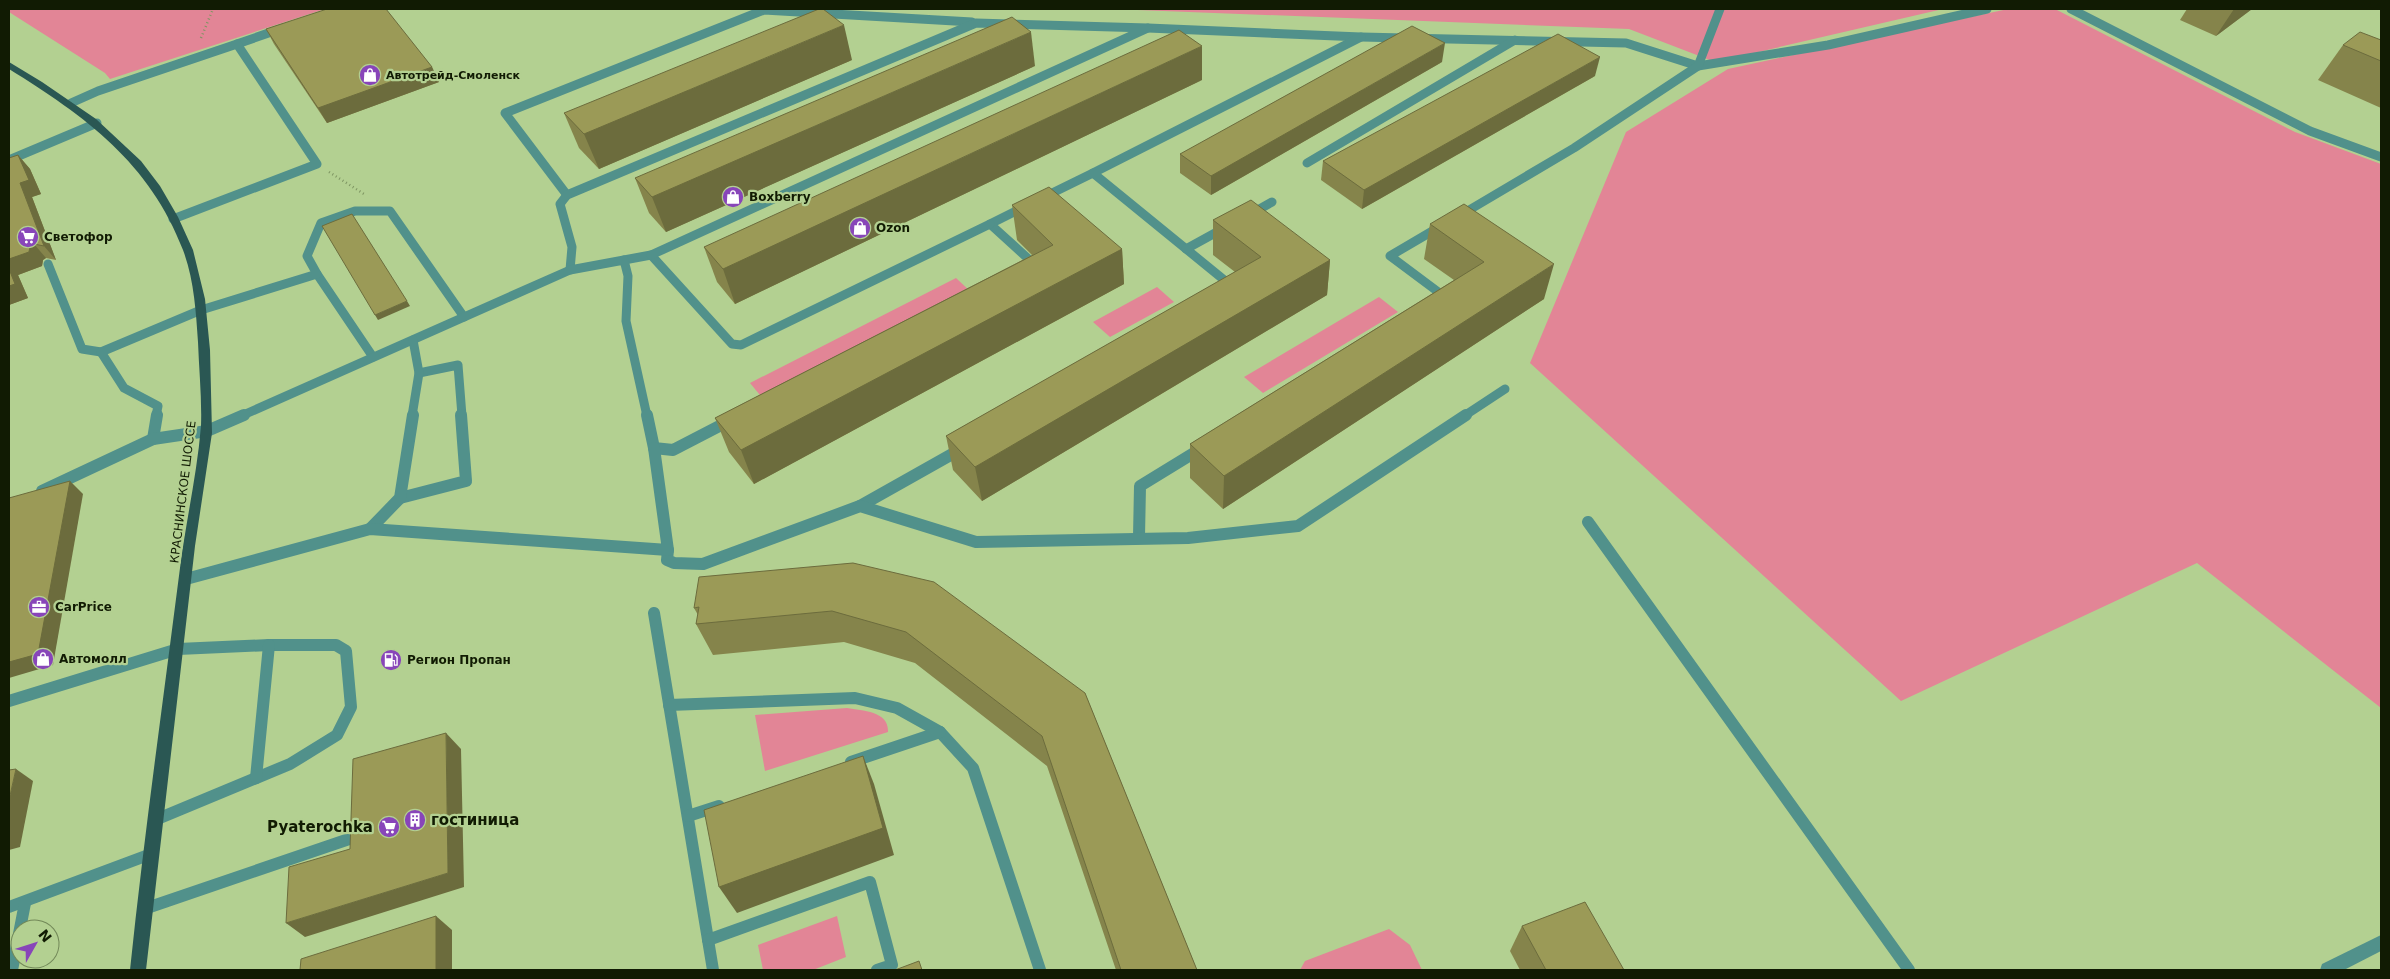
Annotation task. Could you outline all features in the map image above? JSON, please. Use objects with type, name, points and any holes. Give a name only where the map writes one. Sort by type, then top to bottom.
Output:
[{"type":"main road","name":"КРАСНИНСКОЕ ШОССЕ","points":[[9,65],[71,103],[97,123],[124,147],[145,173],[174,219],[189,252],[201,310],[207,431],[186,579],[138,970]]},
{"type":"street","points":[[2328,970],[2381,943]]},
{"type":"lane","points":[[748,9],[976,23],[1361,37],[1626,44],[1698,66]]},
{"type":"lane","points":[[1698,66],[1720,9]]},
{"type":"lane","points":[[1437,303],[1445,298],[1390,256],[1574,148],[1698,66],[1828,45],[1987,9]]},
{"type":"lane","points":[[2071,9],[2310,131],[2381,157]]},
{"type":"lane","points":[[567,195],[505,112],[764,10]]},
{"type":"lane","points":[[570,270],[572,247],[560,204],[567,195],[976,23]]},
{"type":"lane","points":[[71,103],[98,91],[290,26]]},
{"type":"lane","points":[[36,494],[153,439],[207,431],[570,270],[651,255],[1148,28]]},
{"type":"lane","points":[[651,255],[732,344],[741,344],[1093,173],[1361,37]]},
{"type":"lane","points":[[1307,163],[1515,40]]},
{"type":"lane","points":[[174,219],[316,164],[237,44]]},
{"type":"lane","points":[[9,160],[97,123]]},
{"type":"lane","points":[[1093,173],[1238,291],[1229,296]]},
{"type":"lane","points":[[1186,249],[1272,202]]},
{"type":"lane","points":[[373,357],[307,256],[321,223],[355,212],[390,211],[464,317]]},
{"type":"lane","points":[[990,224],[1034,264],[1016,273]]},
{"type":"lane","points":[[624,260],[628,276],[626,321],[654,448],[668,550],[667,560],[674,563],[703,564],[860,506],[968,445]]},
{"type":"lane","points":[[48,264],[82,349],[101,352],[201,310],[317,274]]},
{"type":"lane","points":[[400,498],[419,373],[413,340]]},
{"type":"lane","points":[[101,352],[124,388],[158,406],[153,439]]},
{"type":"lane","points":[[370,529],[400,498],[466,481],[458,365],[419,373]]},
{"type":"lane","points":[[860,506],[976,542],[1139,537],[1188,538],[1298,526],[1505,389]]},
{"type":"lane","points":[[654,448],[673,450],[743,414]]},
{"type":"lane","points":[[1139,537],[1140,486],[1208,444]]},
{"type":"lane","points":[[1588,522],[1909,970]]},
{"type":"lane","points":[[186,579],[370,529],[668,550]]},
{"type":"lane","points":[[654,613],[713,970]]},
{"type":"lane","points":[[256,778],[269,645]]},
{"type":"lane","points":[[9,701],[178,649],[269,645],[336,646],[346,651],[351,707],[337,735],[290,764],[156,820]]},
{"type":"lane","points":[[669,704],[855,698],[897,708],[940,732],[973,768],[1040,970]]},
{"type":"lane","points":[[838,766],[940,732]]},
{"type":"lane","points":[[688,816],[734,801]]},
{"type":"lane","points":[[144,909],[355,837]]},
{"type":"lane","points":[[9,907],[25,903],[151,854]]},
{"type":"lane","points":[[708,940],[870,882],[892,965],[877,970]]},
{"type":"lane","points":[[12,970],[25,903]]},
{"type":"path","points":[[316,164],[390,211]]},
{"type":"shaded area","points":[[9,9],[325,9],[110,79],[105,73],[9,12]]},
{"type":"shaded area","points":[[1112,9],[1943,9],[1715,62],[1629,29]]},
{"type":"shaded area","points":[[2008,9],[2055,9],[2295,132],[2381,164],[2381,708],[2197,563],[1901,701],[1530,363],[1626,132],[1728,69]]},
{"type":"shaded area","points":[[956,278],[971,292],[764,400],[750,383]]},
{"type":"shaded area","points":[[1157,287],[1174,302],[1110,337],[1093,322]]},
{"type":"shaded area","points":[[1379,297],[1398,312],[1263,393],[1244,377]]},
{"type":"shaded area","points":[[847,708],[867,711],[880,716],[887,725],[888,732],[765,771],[755,715]]},
{"type":"shaded area","points":[[837,916],[846,957],[813,970],[763,970],[758,945]]},
{"type":"shaded area","points":[[1389,929],[1410,945],[1422,970],[1300,970],[1305,961]]},
{"type":"building","points":[[327,9],[386,9],[432,67],[318,108],[266,29]]},
{"type":"building","points":[[823,9],[844,25],[584,134],[564,113]]},
{"type":"building","points":[[1012,17],[1031,32],[652,197],[635,178]]},
{"type":"building","points":[[1412,26],[1445,43],[1211,176],[1180,154]]},
{"type":"building","points":[[1179,30],[1202,46],[723,269],[704,247]]},
{"type":"building","points":[[2360,32],[2381,40],[2381,61],[2343,45]]},
{"type":"building","points":[[1558,34],[1600,57],[1364,190],[1323,161]]},
{"type":"building","points":[[18,155],[29,180],[20,183],[44,246],[34,244],[30,246],[29,252],[9,259],[9,158]]},
{"type":"building","points":[[1049,187],[1122,249],[741,450],[715,418],[1053,245],[1012,205]]},
{"type":"building","points":[[1251,200],[1330,260],[975,467],[946,436],[1261,257],[1213,220]]},
{"type":"building","points":[[1464,204],[1554,264],[1224,476],[1190,444],[1484,262],[1430,224]]},
{"type":"building","points":[[352,214],[407,301],[375,315],[322,226]]},
{"type":"building","points":[[9,269],[15,284],[9,286]]},
{"type":"building","points":[[70,481],[38,654],[9,662],[9,498]]},
{"type":"building","points":[[853,563],[934,582],[1085,693],[1197,970],[1121,970],[1042,736],[906,632],[832,611],[696,624],[699,607],[694,608],[699,577]]},
{"type":"building","name":"гостиница","points":[[446,733],[448,873],[286,923],[289,867],[350,849],[353,759]]},
{"type":"building","points":[[863,756],[883,828],[719,887],[704,810]]},
{"type":"building","points":[[16,769],[9,800],[9,770]]},
{"type":"building","points":[[1585,902],[1624,970],[1546,970],[1522,926]]},
{"type":"building","points":[[436,916],[436,970],[300,970],[301,959]]},
{"type":"building","points":[[919,961],[922,970],[895,970]]},
{"type":"place","name":"Автотрейд-Смоленск","points":[[370,75]]},
{"type":"place","name":"Boxberry","points":[[733,197]]},
{"type":"place","name":"Ozon","points":[[860,228]]},
{"type":"place","name":"Светофор","points":[[28,237]]},
{"type":"place","name":"CarPrice","points":[[39,607]]},
{"type":"place","name":"Автомолл","points":[[43,659]]},
{"type":"place","name":"Регион Пропан","points":[[391,660]]},
{"type":"place","name":"гостиница","points":[[415,820]]},
{"type":"place","name":"Pyaterochka","points":[[389,827]]}]
